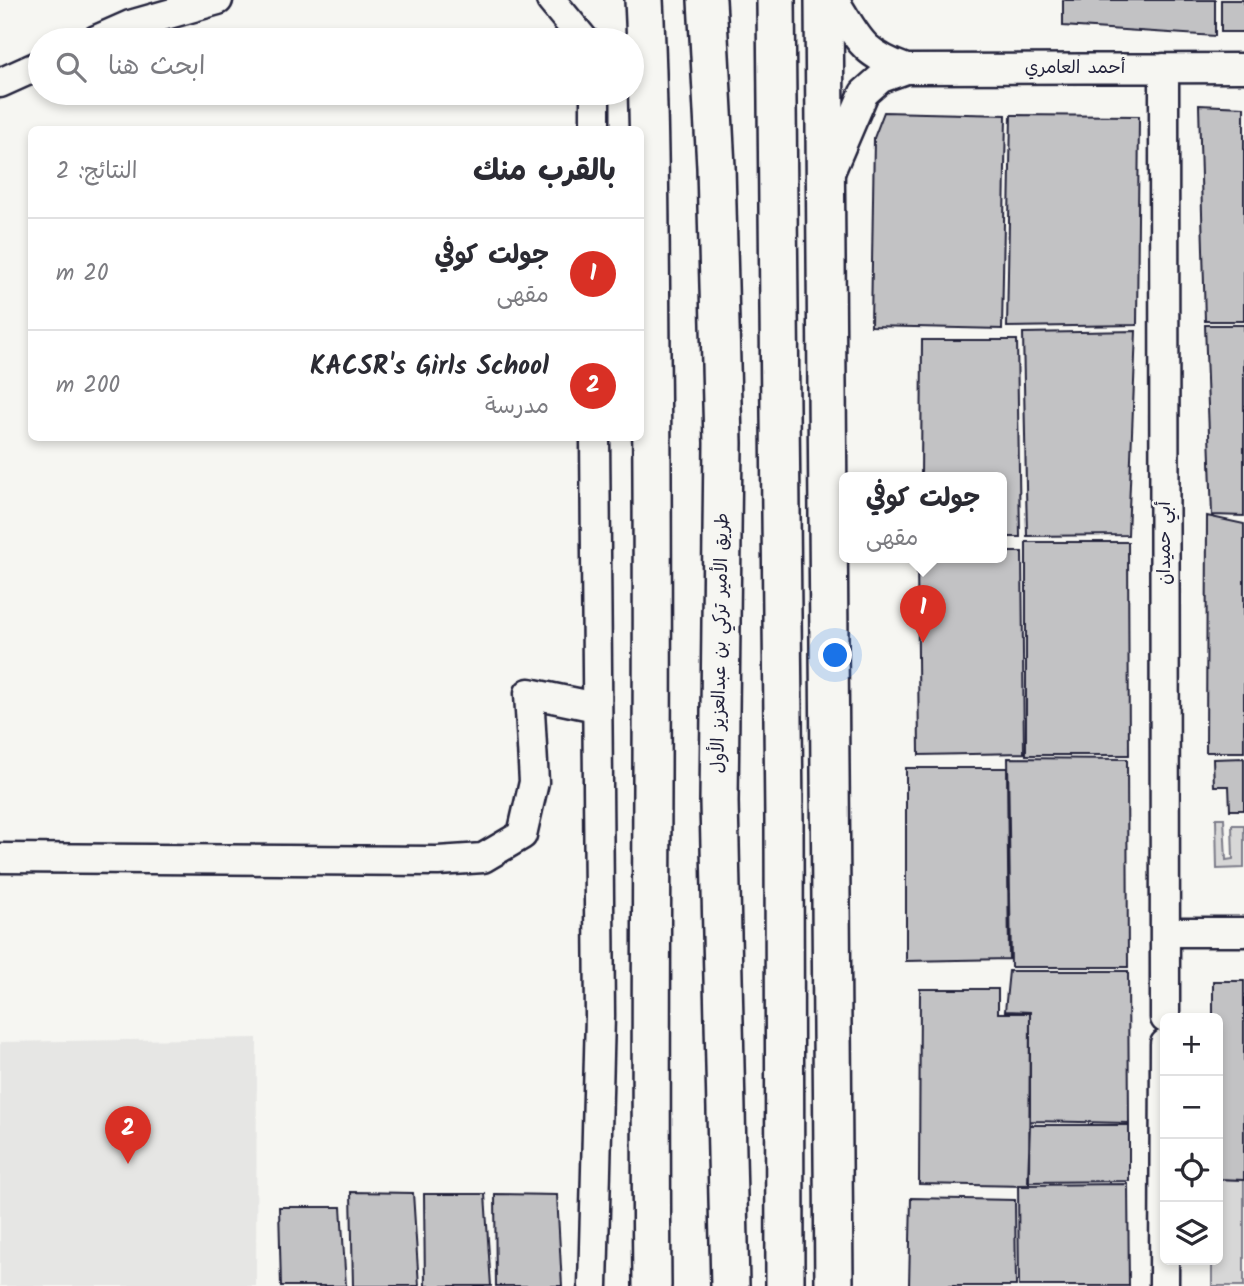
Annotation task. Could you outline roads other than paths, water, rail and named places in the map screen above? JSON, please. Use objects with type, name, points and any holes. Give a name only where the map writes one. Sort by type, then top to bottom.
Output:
[{"type":"main road","points":[[644,0],[654,609],[650,1023],[652,1286]]},
{"type":"main road","points":[[693,0],[716,167]]},
{"type":"main road","name":"طريق الأمير تركي بن عبدالعزيز الأول","points":[[707,0],[716,167],[723,443],[719,802],[730,1286]]},
{"type":"main road","points":[[776,0],[784,821],[785,1286]]},
{"type":"main road","points":[[824,0],[834,1286]]},
{"type":"street","points":[[123,28],[218,0]]},
{"type":"street","points":[[551,0],[574,28]]},
{"type":"street","points":[[834,0],[863,46],[881,60],[906,69]]},
{"type":"street","name":"أبي حميدان","points":[[1164,68],[1165,1013]]},
{"type":"street","name":"أحمد العامري","points":[[906,69],[1244,68]]},
{"type":"street","points":[[825,185],[864,93],[881,78],[906,69]]},
{"type":"street","points":[[0,83],[28,70]]},
{"type":"street","points":[[594,126],[595,105]]},
{"type":"street","points":[[593,1286],[600,1016],[595,441]]},
{"type":"street","points":[[0,858],[425,861],[483,858],[522,835],[534,782],[529,693],[596,706]]},
{"type":"street","points":[[1166,932],[1244,932]]},
{"type":"street","points":[[1164,1286],[1165,1076]]},
{"type":"place","name":"جولت كوفي","points":[[923,643]]},
{"type":"place","name":"KACSR's Girls School","points":[[128,1164]]}]
